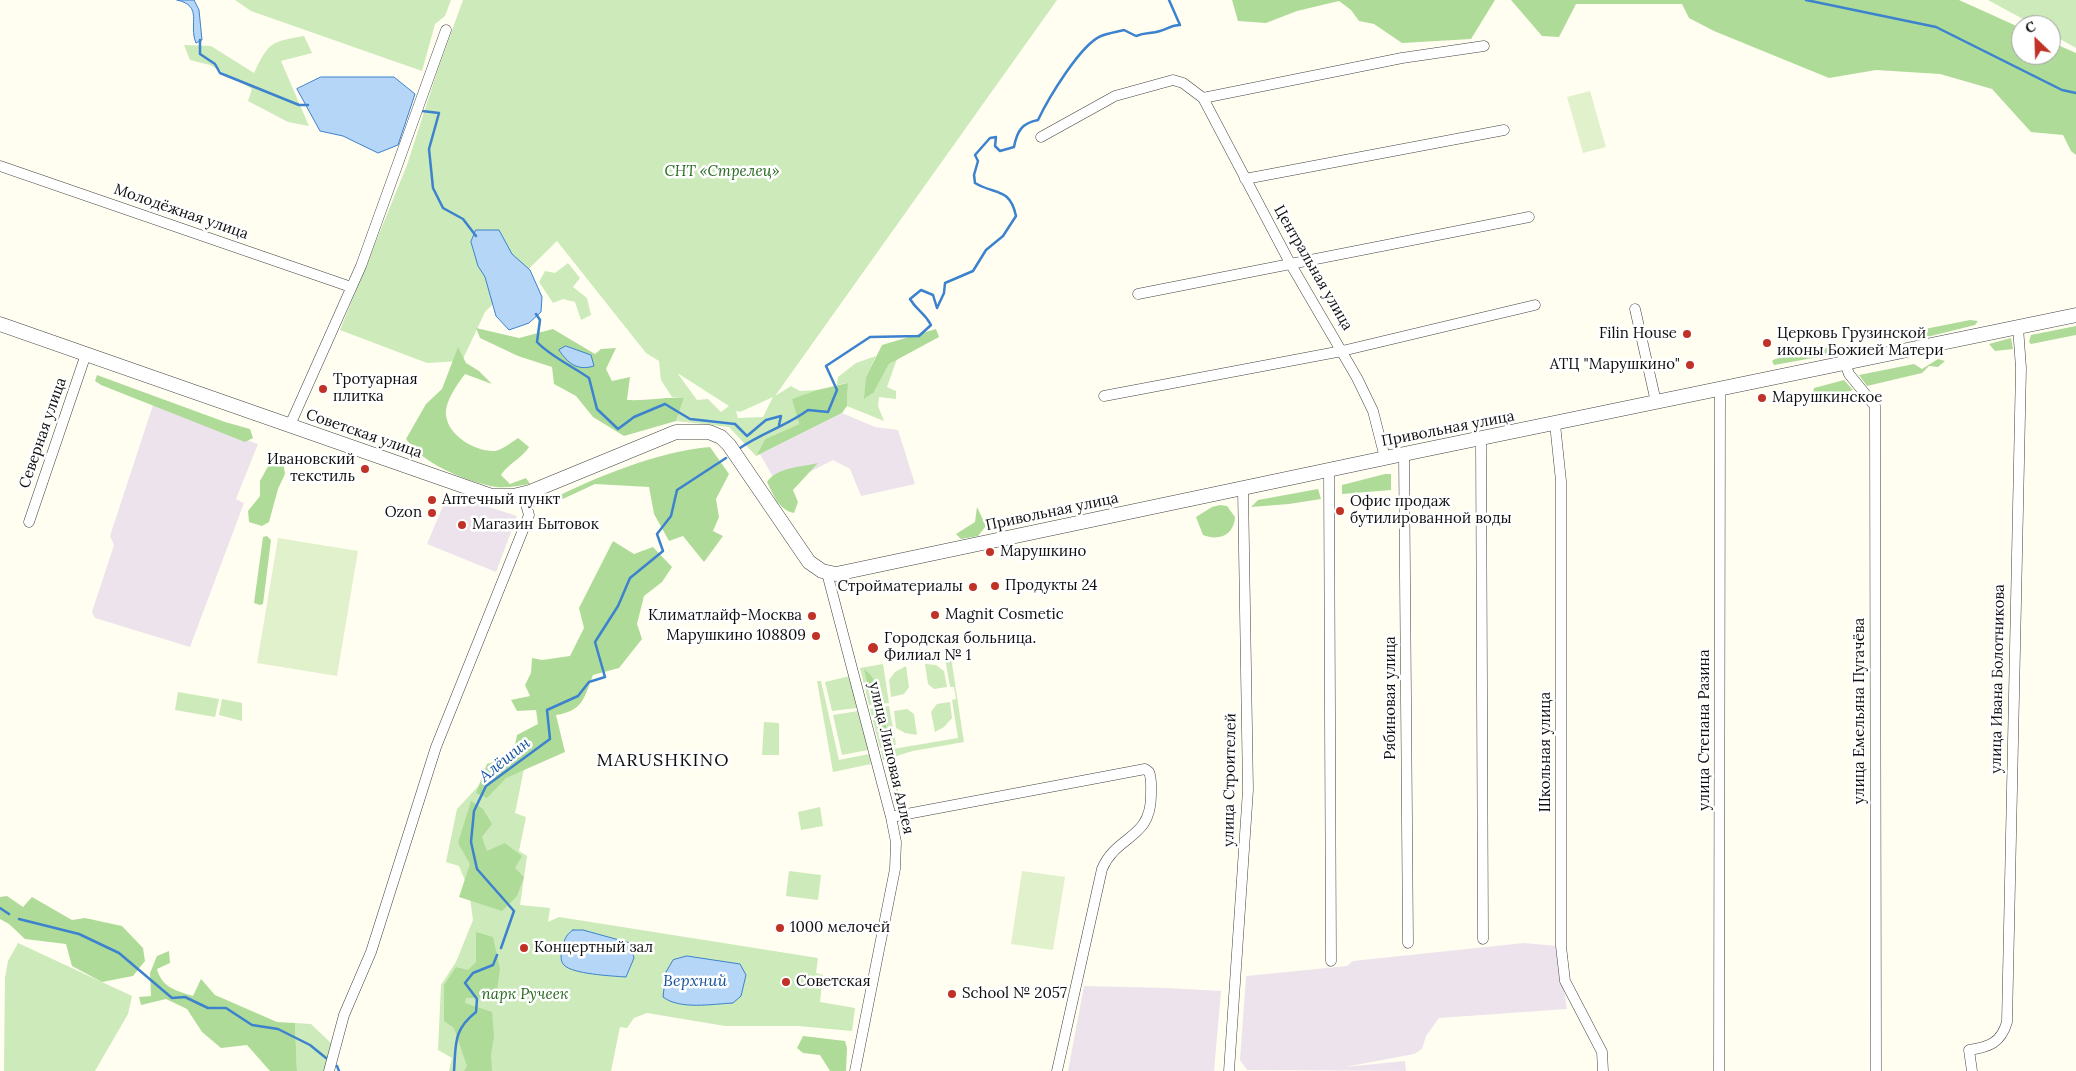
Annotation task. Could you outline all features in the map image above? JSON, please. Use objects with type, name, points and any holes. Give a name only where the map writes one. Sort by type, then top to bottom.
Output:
[{"type":"street","points":[[290,425],[351,287],[446,30]]},
{"type":"street","points":[[1040,137],[1115,96],[1173,80],[1183,83],[1203,98],[1402,58],[1484,46]]},
{"type":"street","name":"Центральная улица","points":[[1203,98],[1290,263],[1342,351],[1373,411],[1385,458]]},
{"type":"street","points":[[1245,179],[1504,130]]},
{"type":"street","name":"Молодёжная улица","points":[[0,166],[351,287]]},
{"type":"street","points":[[1138,294],[1529,217]]},
{"type":"street","points":[[1104,396],[1342,351],[1535,305]]},
{"type":"street","points":[[1635,309],[1656,402]]},
{"type":"street","name":"Привольная улица","points":[[828,573],[840,574],[1404,454],[2076,315]]},
{"type":"street","name":"Советская улица","points":[[0,324],[487,495],[506,497],[522,494],[676,432],[702,431],[717,435],[729,445],[801,552],[813,565],[828,573]]},
{"type":"street","name":"улица Ивана Болотникова","points":[[1972,1071],[1969,1050],[1990,1046],[2001,1038],[2008,1012],[2021,368],[2018,327]]},
{"type":"street","name":"Северная улица","points":[[29,522],[86,354]]},
{"type":"street","name":"улица Емельяна Пугачёва","points":[[1845,363],[1849,374],[1875,406],[1876,1070]]},
{"type":"street","name":"улица Степана Разина","points":[[1719,1071],[1720,388]]},
{"type":"street","name":"Школьная улица","points":[[1555,424],[1561,481],[1561,946],[1565,981],[1602,1052],[1603,1071]]},
{"type":"street","points":[[1481,439],[1483,939]]},
{"type":"street","name":"Рябиновая улица","points":[[1404,454],[1408,943]]},
{"type":"street","points":[[1329,470],[1331,960]]},
{"type":"street","name":"улица Строителей","points":[[1229,1071],[1248,790],[1243,489]]},
{"type":"street","points":[[329,1071],[344,1015],[371,952],[436,747],[529,515],[522,494]]},
{"type":"street","name":"улица Липовая Аллея","points":[[828,573],[896,842],[895,869],[855,1071]]},
{"type":"street","points":[[891,817],[1145,769],[1149,772],[1151,808],[1146,823],[1132,838],[1113,850],[1102,869],[1057,1071]]},
{"type":"shaded area","points":[[153,405],[258,444],[236,499],[244,503],[190,647],[95,618],[92,612],[114,545],[110,536]]},
{"type":"shaded area","points":[[842,413],[875,427],[898,430],[915,484],[861,496],[850,469],[833,460],[779,488],[760,454]]},
{"type":"shaded area","points":[[448,494],[517,516],[496,572],[427,544]]},
{"type":"shaded area","points":[[1524,943],[1557,946],[1567,1009],[1439,1018],[1426,1036],[1422,1049],[1414,1054],[1345,1067],[1405,1061],[1406,1071],[1247,1070],[1240,1060],[1246,976],[1347,966],[1353,961]]},
{"type":"shaded area","points":[[1084,986],[1221,991],[1214,1071],[1068,1071]]},
{"type":"green space","points":[[235,0],[451,0],[445,16],[435,24],[422,71],[251,11]]},
{"type":"green space","name":"СНТ «Стрелец»","points":[[463,0],[1057,0],[775,396],[791,386],[800,391],[817,390],[793,399],[799,424],[765,439],[756,456],[729,427],[676,421],[684,398],[672,397],[661,380],[659,361],[646,353],[557,241],[485,312],[462,361],[427,363],[340,330],[407,165]],"holes":[[[679,374],[729,406],[721,412],[708,399],[697,400]],[[773,397],[763,417],[738,418],[736,411],[740,412]]]},
{"type":"green space","points":[[1232,0],[1495,0],[1471,39],[1402,43],[1374,24],[1359,21],[1351,10],[1339,1],[1297,11],[1266,23],[1238,21]]},
{"type":"green space","points":[[1511,0],[1959,0],[2011,23],[2011,65],[2061,65],[2061,46],[2076,53],[2076,155],[2071,151],[2063,135],[2031,132],[1992,89],[1940,74],[1876,70],[1829,78],[1714,31],[1689,18],[1682,4],[1576,4],[1559,37],[1542,36]]},
{"type":"green space","points":[[1988,0],[2076,0],[2076,48],[2061,40],[2061,15],[2016,15]]},
{"type":"green space","points":[[304,36],[312,53],[281,61],[309,126],[288,122],[248,101],[252,89],[210,65],[190,60],[184,45],[211,46],[254,73],[263,55],[272,45],[284,40]]},
{"type":"green space","points":[[1590,91],[1606,147],[1583,153],[1567,97]]},
{"type":"green space","points":[[568,263],[580,278],[573,287],[587,298],[591,315],[581,320],[575,302],[563,299],[553,303],[539,282],[545,271],[555,273]]},
{"type":"green space","points":[[1970,320],[1978,321],[1975,325],[1931,336],[1904,340],[1900,337],[1905,333]]},
{"type":"green space","points":[[2076,326],[2076,335],[2031,344],[2029,342],[2031,335]]},
{"type":"green space","points":[[476,328],[519,338],[553,329],[595,354],[601,349],[616,348],[606,369],[612,381],[630,377],[627,400],[684,398],[676,421],[624,436],[593,417],[576,396],[554,384],[552,367],[518,356],[480,338]]},
{"type":"green space","points":[[936,329],[939,337],[889,364],[874,392],[864,399],[866,377],[882,345]]},
{"type":"green space","points":[[2011,338],[2013,349],[1995,351],[1989,344]]},
{"type":"green space","points":[[458,347],[466,363],[479,371],[492,384],[465,374],[447,404],[446,415],[448,423],[457,436],[464,441],[472,446],[488,451],[501,449],[518,438],[529,447],[501,475],[510,484],[526,478],[530,484],[495,487],[467,479],[444,469],[422,456],[406,439],[426,404],[442,389]]},
{"type":"green space","points":[[1826,348],[1839,349],[1841,353],[1774,365],[1772,361],[1775,359]]},
{"type":"green space","points":[[876,356],[866,377],[874,392],[889,364],[897,359],[887,387],[896,391],[896,399],[879,397],[878,406],[884,421],[847,406],[848,383],[837,385],[838,377],[856,363]]},
{"type":"green space","points":[[1938,359],[1945,361],[1938,367],[1929,366],[1922,373],[1867,386],[1859,375],[1914,364],[1922,369]]},
{"type":"green space","points":[[97,375],[225,422],[250,429],[253,438],[245,442],[101,385],[95,381]]},
{"type":"green space","points":[[1844,380],[1853,390],[1828,398],[1812,398],[1814,388]]},
{"type":"green space","points":[[848,383],[847,406],[842,413],[756,456],[765,439],[799,424],[792,399],[817,390]]},
{"type":"green space","points":[[710,447],[729,474],[716,499],[719,517],[713,531],[723,536],[704,562],[683,536],[669,541],[654,514],[649,487],[595,484],[552,504],[550,500],[607,474],[649,459],[690,449]]},
{"type":"green space","points":[[272,459],[283,461],[285,474],[278,489],[269,522],[262,526],[249,522],[248,511],[260,496],[260,481]]},
{"type":"green space","points":[[818,463],[793,490],[798,502],[794,513],[784,509],[767,482],[771,477],[783,470]]},
{"type":"green space","points":[[1391,474],[1391,490],[1342,494],[1342,485]]},
{"type":"green space","points":[[1318,489],[1321,499],[1251,507],[1258,500]]},
{"type":"green space","points":[[1227,506],[1235,517],[1232,529],[1219,537],[1203,535],[1196,517],[1212,507]]},
{"type":"green space","points":[[977,507],[986,526],[978,536],[961,539],[956,534],[975,522]]},
{"type":"green space","points":[[267,536],[271,540],[263,604],[260,605],[254,603],[263,537]]},
{"type":"green space","points":[[278,538],[358,551],[337,676],[257,663]]},
{"type":"green space","points":[[613,541],[634,554],[653,547],[672,567],[662,582],[644,596],[637,624],[642,639],[619,668],[593,675],[584,697],[577,707],[556,715],[565,752],[506,778],[487,798],[476,793],[487,764],[513,755],[517,735],[538,724],[536,710],[517,711],[511,700],[530,696],[525,685],[531,673],[532,658],[542,660],[570,656],[584,628],[579,608]]},
{"type":"green space","points":[[950,651],[964,742],[913,751],[883,760],[881,751],[958,738],[952,700],[956,699],[954,687],[950,687],[944,652]]},
{"type":"green space","points":[[883,664],[889,703],[869,705],[860,668]]},
{"type":"green space","points":[[925,664],[936,665],[944,671],[947,687],[934,689],[928,684]]},
{"type":"green space","points":[[906,666],[909,687],[904,694],[891,697],[889,680],[895,672]]},
{"type":"green space","points":[[864,669],[876,684],[883,702],[887,742],[882,745]]},
{"type":"green space","points":[[850,676],[857,708],[832,711],[825,682]]},
{"type":"green space","points":[[817,681],[821,681],[839,760],[869,754],[871,764],[833,772]]},
{"type":"green space","points":[[178,692],[219,699],[215,717],[175,710]]},
{"type":"green space","points":[[222,699],[242,703],[242,721],[219,715]]},
{"type":"green space","points":[[950,702],[952,718],[944,727],[935,732],[931,712],[937,704]]},
{"type":"green space","points":[[889,706],[896,745],[880,748],[870,709]]},
{"type":"green space","points":[[907,709],[914,714],[917,735],[905,733],[896,728],[894,711]]},
{"type":"green space","points":[[858,711],[868,750],[842,755],[833,715]]},
{"type":"green space","points":[[764,722],[779,723],[779,755],[762,755]]},
{"type":"green space","points":[[884,753],[891,762],[898,780],[895,797]]},
{"type":"green space","name":"парк Ручеек","points":[[524,769],[515,813],[526,817],[519,851],[527,856],[520,905],[550,908],[548,922],[559,917],[818,958],[816,973],[823,975],[820,1002],[855,1008],[852,1031],[798,1026],[725,1026],[647,1013],[634,1018],[627,1028],[620,1027],[611,1071],[449,1071],[452,1058],[438,1050],[441,985],[456,962],[473,920],[469,890],[459,866],[446,862],[457,809],[485,779]]},
{"type":"green space","points":[[471,801],[483,809],[492,824],[482,837],[487,851],[505,843],[522,856],[515,868],[524,877],[517,896],[502,911],[459,897],[470,864],[458,843]]},
{"type":"green space","points":[[820,807],[823,826],[801,830],[798,812]]},
{"type":"green space","points":[[789,871],[821,875],[818,900],[786,896]]},
{"type":"green space","points":[[1022,871],[1065,877],[1053,950],[1011,944]]},
{"type":"green space","points":[[7,896],[23,907],[32,897],[72,920],[85,918],[122,926],[143,948],[145,961],[133,976],[102,982],[72,966],[66,944],[25,939],[9,924],[0,919],[0,897]]},
{"type":"green space","points":[[476,932],[493,937],[500,969],[496,997],[466,998],[465,1003],[492,1012],[494,1037],[491,1055],[492,1071],[464,1071],[467,1066],[454,1028],[444,1021],[444,985],[456,967],[468,970],[476,962]]},
{"type":"green space","points":[[18,943],[132,996],[128,1014],[95,1071],[4,1071],[5,978],[8,961]]},
{"type":"green space","points":[[169,951],[170,963],[157,969],[162,981],[171,988],[193,996],[201,979],[215,995],[277,1022],[295,1023],[297,1071],[270,1071],[247,1045],[221,1048],[202,1032],[187,1009],[166,999],[141,1005],[139,997],[151,996],[150,973],[157,956]]},
{"type":"green space","points":[[295,1023],[311,1024],[332,1044],[324,1071],[297,1071]]},
{"type":"green space","points":[[803,1036],[845,1041],[847,1048],[846,1071],[830,1071],[820,1055],[803,1053],[797,1048]]},
{"type":"water","points":[[177,0],[194,0],[199,10],[202,40],[196,43],[193,29],[193,11],[185,3]]},
{"type":"water","points":[[321,77],[394,77],[415,94],[398,145],[378,153],[343,136],[320,131],[297,89]]},
{"type":"water","points":[[476,230],[499,230],[512,254],[530,270],[542,297],[541,312],[529,323],[509,330],[496,316],[485,277],[478,266],[471,242]]},
{"type":"water","points":[[566,346],[591,355],[594,366],[583,368],[570,363],[559,350]]},
{"type":"water","points":[[573,930],[583,930],[630,943],[634,958],[626,977],[575,971],[564,965],[561,958],[563,944]]},
{"type":"water","name":"Верхний","points":[[687,956],[740,964],[746,975],[741,996],[733,1003],[696,1005],[678,1004],[663,997],[666,972],[673,960]]},
{"type":"waterway","points":[[740,448],[808,410],[828,412],[837,390],[826,366],[870,337],[919,336],[931,325],[910,299],[921,290],[933,295],[937,308],[944,293],[945,283],[973,271],[986,250],[1003,236],[1016,216],[1010,200],[1006,196],[975,183],[974,175],[978,161],[975,155],[990,138],[996,137],[995,146],[1000,151],[1014,147],[1021,129],[1028,123],[1038,120],[1049,99],[1074,61],[1093,41],[1109,33],[1124,30],[1136,36],[1180,25],[1169,0]]},
{"type":"waterway","points":[[1806,0],[1936,27],[2062,90],[2076,93]]},
{"type":"waterway","points":[[200,40],[200,54],[215,64],[220,73],[299,105],[308,105]]},
{"type":"waterway","points":[[422,111],[439,113],[429,149],[433,188],[443,208],[463,219],[476,236]]},
{"type":"waterway","points":[[536,314],[540,320],[537,342],[589,378],[597,409],[618,429],[634,417],[665,404],[690,419],[735,424],[747,436],[766,420],[781,416],[779,425]]},
{"type":"waterway","name":"Алёшин","points":[[501,948],[514,911],[477,869],[471,842],[474,811],[486,786],[550,739],[547,710],[578,696],[589,682],[605,677],[595,642],[618,606],[630,578],[663,551],[657,534],[671,516],[677,490],[726,458]]},
{"type":"waterway","points":[[0,908],[9,914]]},
{"type":"waterway","points":[[19,919],[79,934],[119,953],[172,998],[185,997],[208,1008],[226,1008],[252,1025],[278,1029],[310,1045],[326,1058]]},
{"type":"waterway","name":"Алёшин","points":[[454,1071],[459,1031],[476,1012],[477,999],[465,983],[473,973],[493,965],[497,955]]},
{"type":"waterway","points":[[337,1066],[339,1071]]},
{"type":"place","name":"Filin House","points":[[1687,334]]},
{"type":"place","name":"Церковь Грузинской иконы Божией Матери","points":[[1767,343]]},
{"type":"place","name":"АТЦ \"Марушкино\"","points":[[1690,365]]},
{"type":"place","name":"Тротуарная плитка","points":[[323,389]]},
{"type":"place","name":"Марушкинское","points":[[1762,398]]},
{"type":"place","name":"Ивановский текстиль","points":[[365,469]]},
{"type":"place","name":"Аптечный пункт","points":[[432,500]]},
{"type":"place","name":"Офис продаж бутилированной воды","points":[[1340,511]]},
{"type":"place","name":"Ozon","points":[[432,513]]},
{"type":"place","name":"Магазин Бытовок","points":[[462,525]]},
{"type":"place","name":"Марушкино","points":[[990,552]]},
{"type":"place","name":"Продукты 24","points":[[995,586]]},
{"type":"place","name":"Стройматериалы","points":[[973,587]]},
{"type":"place","name":"Magnit Cosmetic","points":[[935,615]]},
{"type":"place","name":"Климатлайф-Москва","points":[[812,616]]},
{"type":"place","name":"Марушкино 108809","points":[[816,636]]},
{"type":"place","name":"Городская больница. Филиал № 1","points":[[873,648]]},
{"type":"place","name":"1000 мелочей","points":[[780,928]]},
{"type":"place","name":"Концертный зал","points":[[524,948]]},
{"type":"place","name":"Советская","points":[[786,982]]},
{"type":"place","name":"School № 2057","points":[[952,994]]},
{"type":"district","name":"MARUSHKINO","points":[[663,761]]}]
